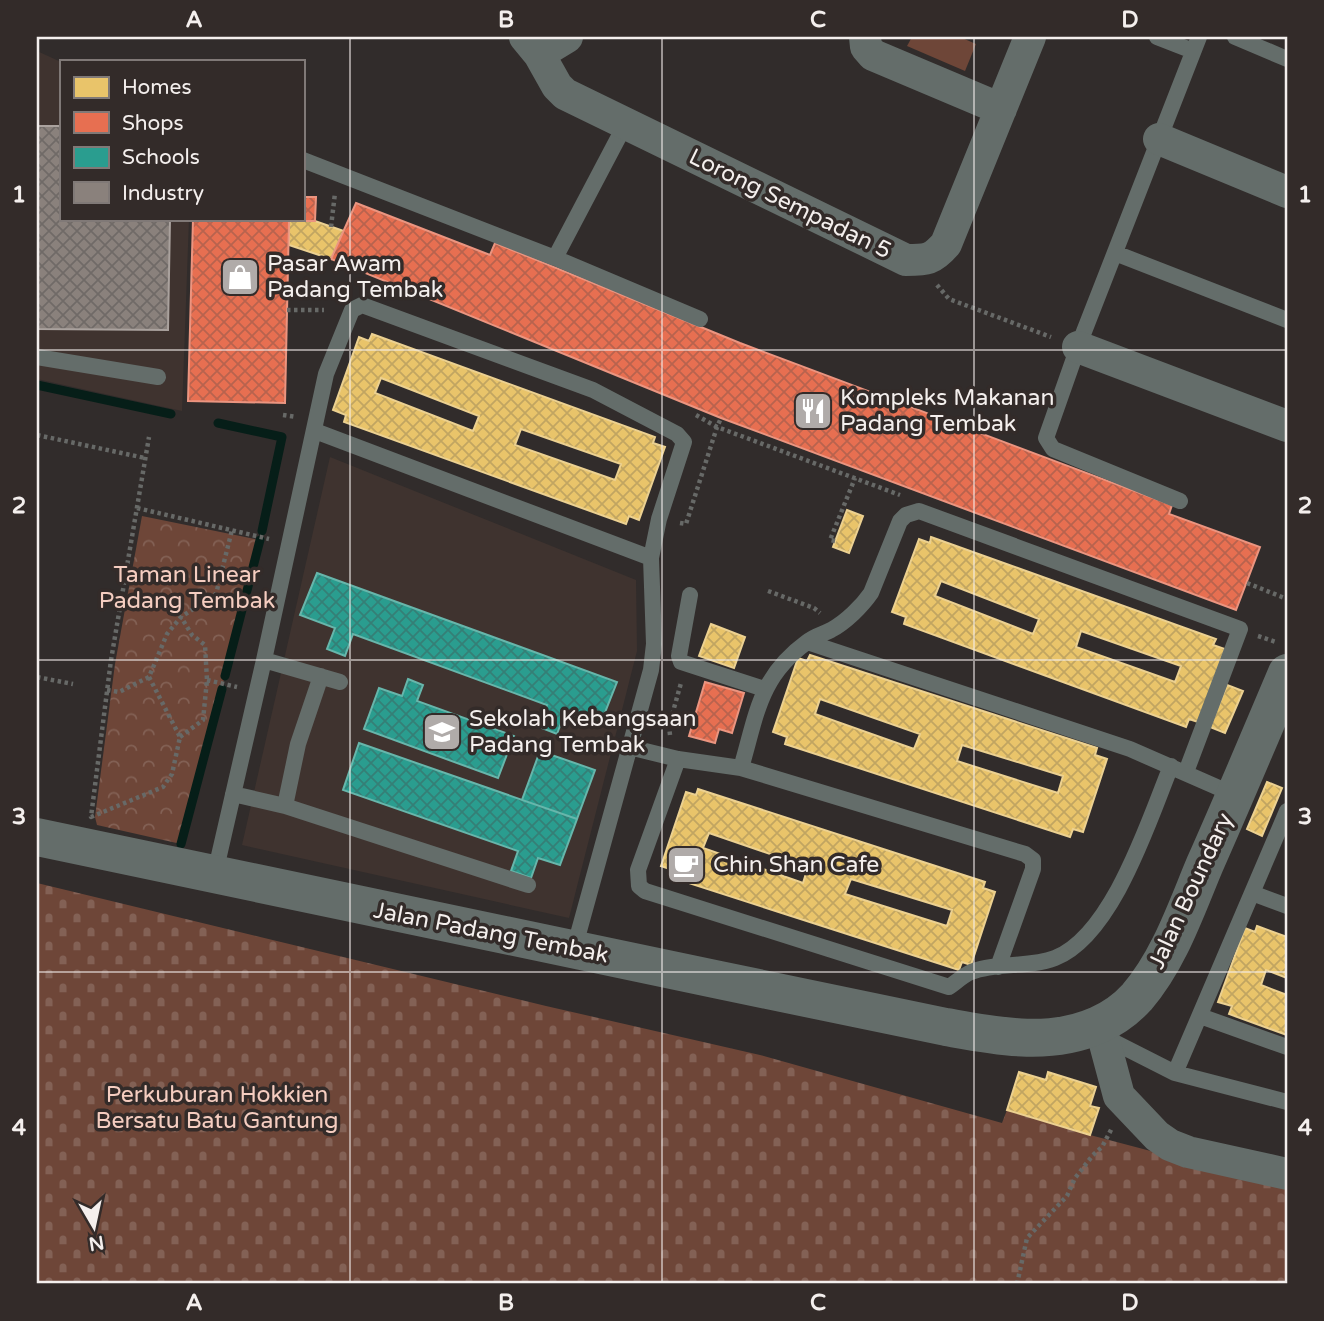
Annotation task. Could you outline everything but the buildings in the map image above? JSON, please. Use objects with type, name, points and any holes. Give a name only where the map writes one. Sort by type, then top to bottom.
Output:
[{"type":"street","points":[[532,45],[567,37]]},
{"type":"street","points":[[865,37],[866,47],[873,55],[1001,109]]},
{"type":"street","points":[[927,260],[946,244],[1001,109],[1024,38]]},
{"type":"street","name":"Lorong Sempadan 5","points":[[532,45],[561,91],[625,125],[906,260],[927,260]]},
{"type":"street","points":[[1159,139],[1287,192]]},
{"type":"street","points":[[1078,347],[1287,426]]},
{"type":"street","name":"Jalan Boundary","points":[[943,1011],[1006,1038],[1028,1039],[1102,1031],[1136,998],[1151,978],[1177,930],[1235,795],[1280,657]]},
{"type":"street","name":"Jalan Padang Tembak","points":[[37,837],[215,873],[419,919],[574,949],[943,1011]]},
{"type":"street","points":[[1102,1031],[1116,1089],[1157,1136],[1188,1152],[1287,1174]]},
{"type":"lane","points":[[1157,37],[1196,44],[1078,347],[1046,438],[1053,449],[1180,501]]},
{"type":"lane","points":[[1235,37],[1287,59]]},
{"type":"lane","points":[[555,258],[625,125]]},
{"type":"lane","points":[[304,160],[555,258],[701,319]]},
{"type":"lane","points":[[1115,253],[1287,320]]},
{"type":"lane","points":[[215,873],[326,374],[352,310],[362,305],[593,390],[677,434],[684,442],[659,519],[651,558],[653,657],[574,949]]},
{"type":"lane","points":[[37,357],[158,377]]},
{"type":"lane","points":[[315,431],[651,558]]},
{"type":"lane","points":[[678,759],[638,870],[639,886],[645,891],[943,1011],[970,972],[1055,958],[1076,946],[1093,930],[1121,884],[1179,769],[1240,629],[926,512],[912,512],[900,521],[866,600],[837,626],[807,642],[778,667],[764,689],[741,768]]},
{"type":"lane","points":[[690,595],[679,656],[681,662],[764,689]]},
{"type":"lane","points":[[807,642],[1130,749],[1235,795]]},
{"type":"lane","points":[[264,660],[340,682]]},
{"type":"lane","points":[[285,806],[298,744],[321,676]]},
{"type":"lane","points":[[629,747],[678,759],[741,768],[1029,856],[1033,860],[1033,869],[998,967]]},
{"type":"lane","points":[[233,794],[285,806],[528,885]]},
{"type":"lane","points":[[1175,1073],[1287,811]]},
{"type":"lane","points":[[1252,893],[1287,906]]},
{"type":"lane","points":[[1200,1016],[1287,1047]]},
{"type":"lane","points":[[1102,1031],[1175,1073],[1287,1102]]},
{"type":"path","points":[[331,227],[338,184]]},
{"type":"path","points":[[927,260],[940,291],[949,299],[1078,347]]},
{"type":"path","points":[[287,310],[324,310]]},
{"type":"path","points":[[696,415],[718,427],[897,494]]},
{"type":"path","points":[[686,524],[721,418]]},
{"type":"path","points":[[37,435],[145,458]]},
{"type":"path","points":[[149,437],[107,690],[91,817],[163,787],[172,774],[180,737],[149,677]]},
{"type":"path","points":[[835,541],[830,540],[855,478]]},
{"type":"path","points":[[137,508],[272,540]]},
{"type":"path","points":[[107,690],[119,692],[149,677],[167,634],[181,617],[218,591],[232,530]]},
{"type":"path","points":[[1247,583],[1287,599]]},
{"type":"path","points":[[768,591],[814,608]]},
{"type":"path","points":[[180,737],[203,720],[207,680],[205,645],[192,635],[181,617]]},
{"type":"path","points":[[1264,638],[1280,657]]},
{"type":"path","points":[[37,677],[73,684]]},
{"type":"path","points":[[207,680],[243,689]]},
{"type":"path","points":[[677,740],[670,736],[669,732],[682,680]]},
{"type":"path","points":[[1017,1284],[1027,1238],[1067,1196],[1093,1154],[1102,1147],[1125,1102]]},
{"type":"shaded area","points":[[37,51],[60,62],[60,220],[189,220],[182,411],[37,379]]},
{"type":"shaded area","name":"Sekolah Kebangsaan Padang Tembak","points":[[330,457],[636,580],[637,651],[569,918],[242,845]]},
{"type":"green space","points":[[912,37],[960,37],[976,44],[965,71],[907,46]]},
{"type":"green space","name":"Taman Linear Padang Tembak","points":[[142,516],[260,540],[181,844],[97,825],[95,817],[115,664]]},
{"type":"green space","name":"Perkuburan Hokkien Bersatu Batu Gantung","points":[[37,883],[760,1055],[1002,1123],[1007,1110],[1287,1187],[1287,1284],[37,1284]]},
{"type":"waterway","points":[[37,385],[171,414]]},
{"type":"waterway","points":[[218,423],[282,437],[262,531]]},
{"type":"waterway","points":[[225,676],[260,540]]},
{"type":"waterway","points":[[181,844],[222,689]]},
{"type":"place","name":"Pasar Awam Padang Tembak","points":[[240,277]]},
{"type":"place","name":"Kompleks Makanan Padang Tembak","points":[[813,411]]},
{"type":"place","name":"Sekolah Kebangsaan Padang Tembak","points":[[442,732]]},
{"type":"place","name":"Chin Shan Cafe","points":[[686,865]]}]
